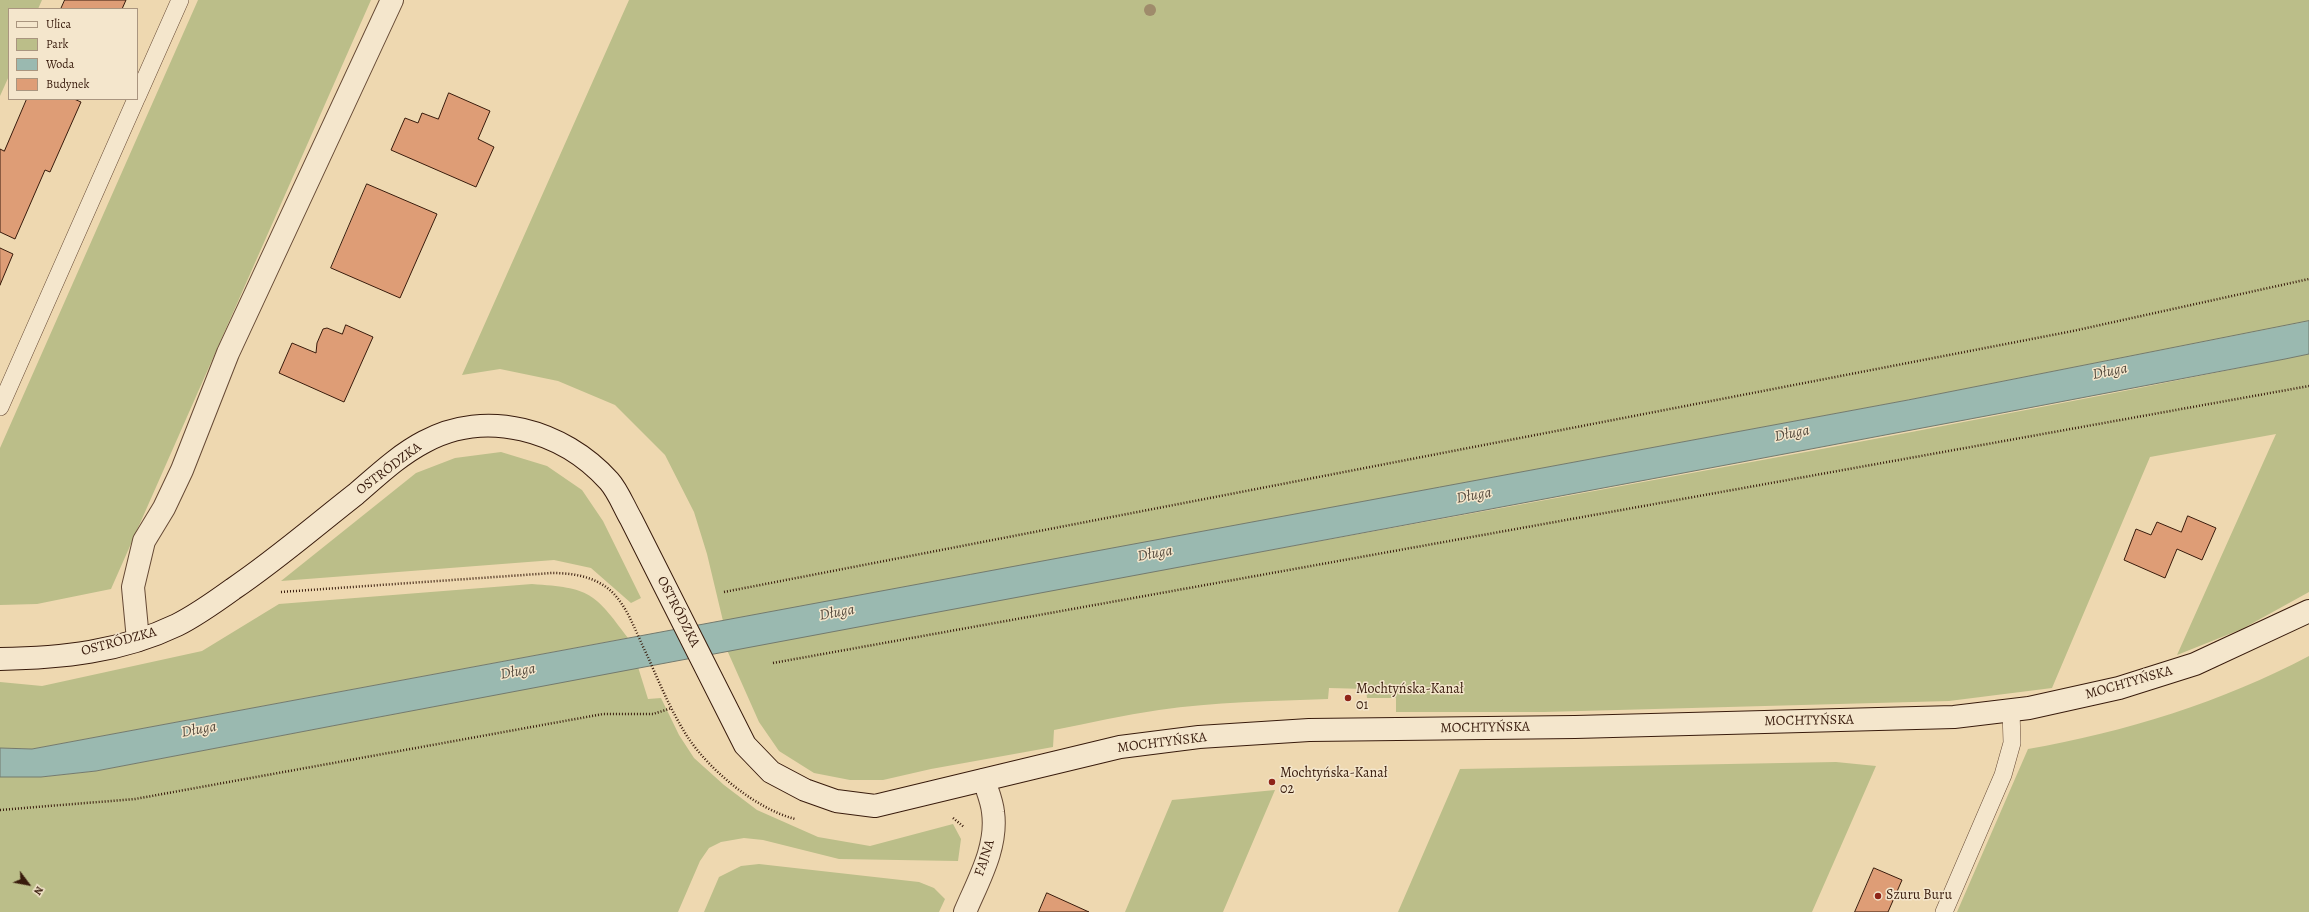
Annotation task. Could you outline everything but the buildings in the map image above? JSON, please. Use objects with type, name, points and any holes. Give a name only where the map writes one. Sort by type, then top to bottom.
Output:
[{"type":"street","points":[[138,640],[133,587],[144,541],[164,508],[182,470],[228,353],[392,0]]},
{"type":"street","name":"OSTRÓDZKA","points":[[0,659],[38,658],[90,653],[138,640],[177,625],[268,565],[400,458],[424,442],[458,429],[484,426],[509,427],[536,433],[562,443],[588,460],[610,482],[631,519],[711,677]]},
{"type":"street","name":"MOCHTYŃSKA","points":[[711,677],[745,745],[771,772],[805,790],[836,801],[874,806],[1120,747],[1199,737],[1309,730],[1575,727],[1954,717],[2011,710],[2119,688],[2187,666],[2309,611]]},
{"type":"street","name":"FAJNA","points":[[965,912],[990,850],[994,831],[993,812],[984,780]]},
{"type":"lane","points":[[138,94],[180,0]]},
{"type":"lane","points":[[0,407],[135,100]]},
{"type":"lane","points":[[1944,912],[2003,775],[2012,743],[2011,710]]},
{"type":"path","points":[[724,592],[2058,334],[2309,280]]},
{"type":"path","points":[[773,662],[2309,386]]},
{"type":"path","points":[[277,593],[568,573],[585,576],[601,584],[614,594],[627,613],[666,695]]},
{"type":"path","points":[[0,810],[135,799],[603,714],[653,714],[672,708]]},
{"type":"green space","points":[[0,0],[42,0],[38,8],[8,8],[8,78],[0,96]]},
{"type":"green space","points":[[198,0],[371,0],[111,589],[37,604],[0,605],[0,448]]},
{"type":"green space","points":[[629,0],[2309,0],[2309,321],[1908,400],[723,621],[707,554],[694,512],[665,455],[615,405],[558,381],[500,369],[462,375]]},
{"type":"green space","points":[[2309,354],[2309,592],[2242,629],[2177,655],[2276,434],[2150,457],[2052,688],[1949,701],[1544,712],[1396,712],[1396,698],[1367,698],[1366,689],[1329,688],[1328,699],[1201,705],[1159,710],[1120,717],[1054,730],[1053,747],[931,769],[883,780],[850,780],[814,773],[779,751],[759,722],[727,650],[1716,469]]},
{"type":"green space","points":[[501,452],[547,466],[582,490],[603,521],[641,598],[631,603],[591,568],[554,560],[281,581],[416,473],[455,458]]},
{"type":"green space","points":[[532,584],[567,588],[589,595],[607,611],[628,638],[32,749],[0,748],[0,682],[42,686],[202,651],[279,604]]},
{"type":"green space","points":[[2309,656],[2309,912],[1957,912],[2028,749],[2101,734],[2172,713],[2242,688]]},
{"type":"green space","points":[[638,667],[648,699],[661,698],[679,735],[694,758],[724,785],[757,810],[818,837],[870,846],[953,824],[961,839],[958,861],[839,859],[763,840],[744,838],[721,842],[709,848],[700,861],[678,912],[0,912],[0,777],[41,777],[96,771]]},
{"type":"green space","points":[[1836,762],[1876,766],[1812,912],[1398,912],[1460,769]]},
{"type":"green space","points":[[1275,790],[1223,912],[1125,912],[1172,800]]},
{"type":"green space","points":[[759,864],[919,882],[934,888],[945,899],[939,912],[704,912],[719,877],[741,866]]},
{"type":"water","name":"Długa","points":[[2309,321],[2309,354],[2285,359],[96,771],[41,777],[0,777],[0,748],[32,749],[1908,400]]},
{"type":"place","name":"Mochtyńska-Kanał 01","points":[[1348,698]]},
{"type":"place","name":"Mochtyńska-Kanał 02","points":[[1272,782]]},
{"type":"place","name":"Szuru Buru","points":[[1878,896]]}]
